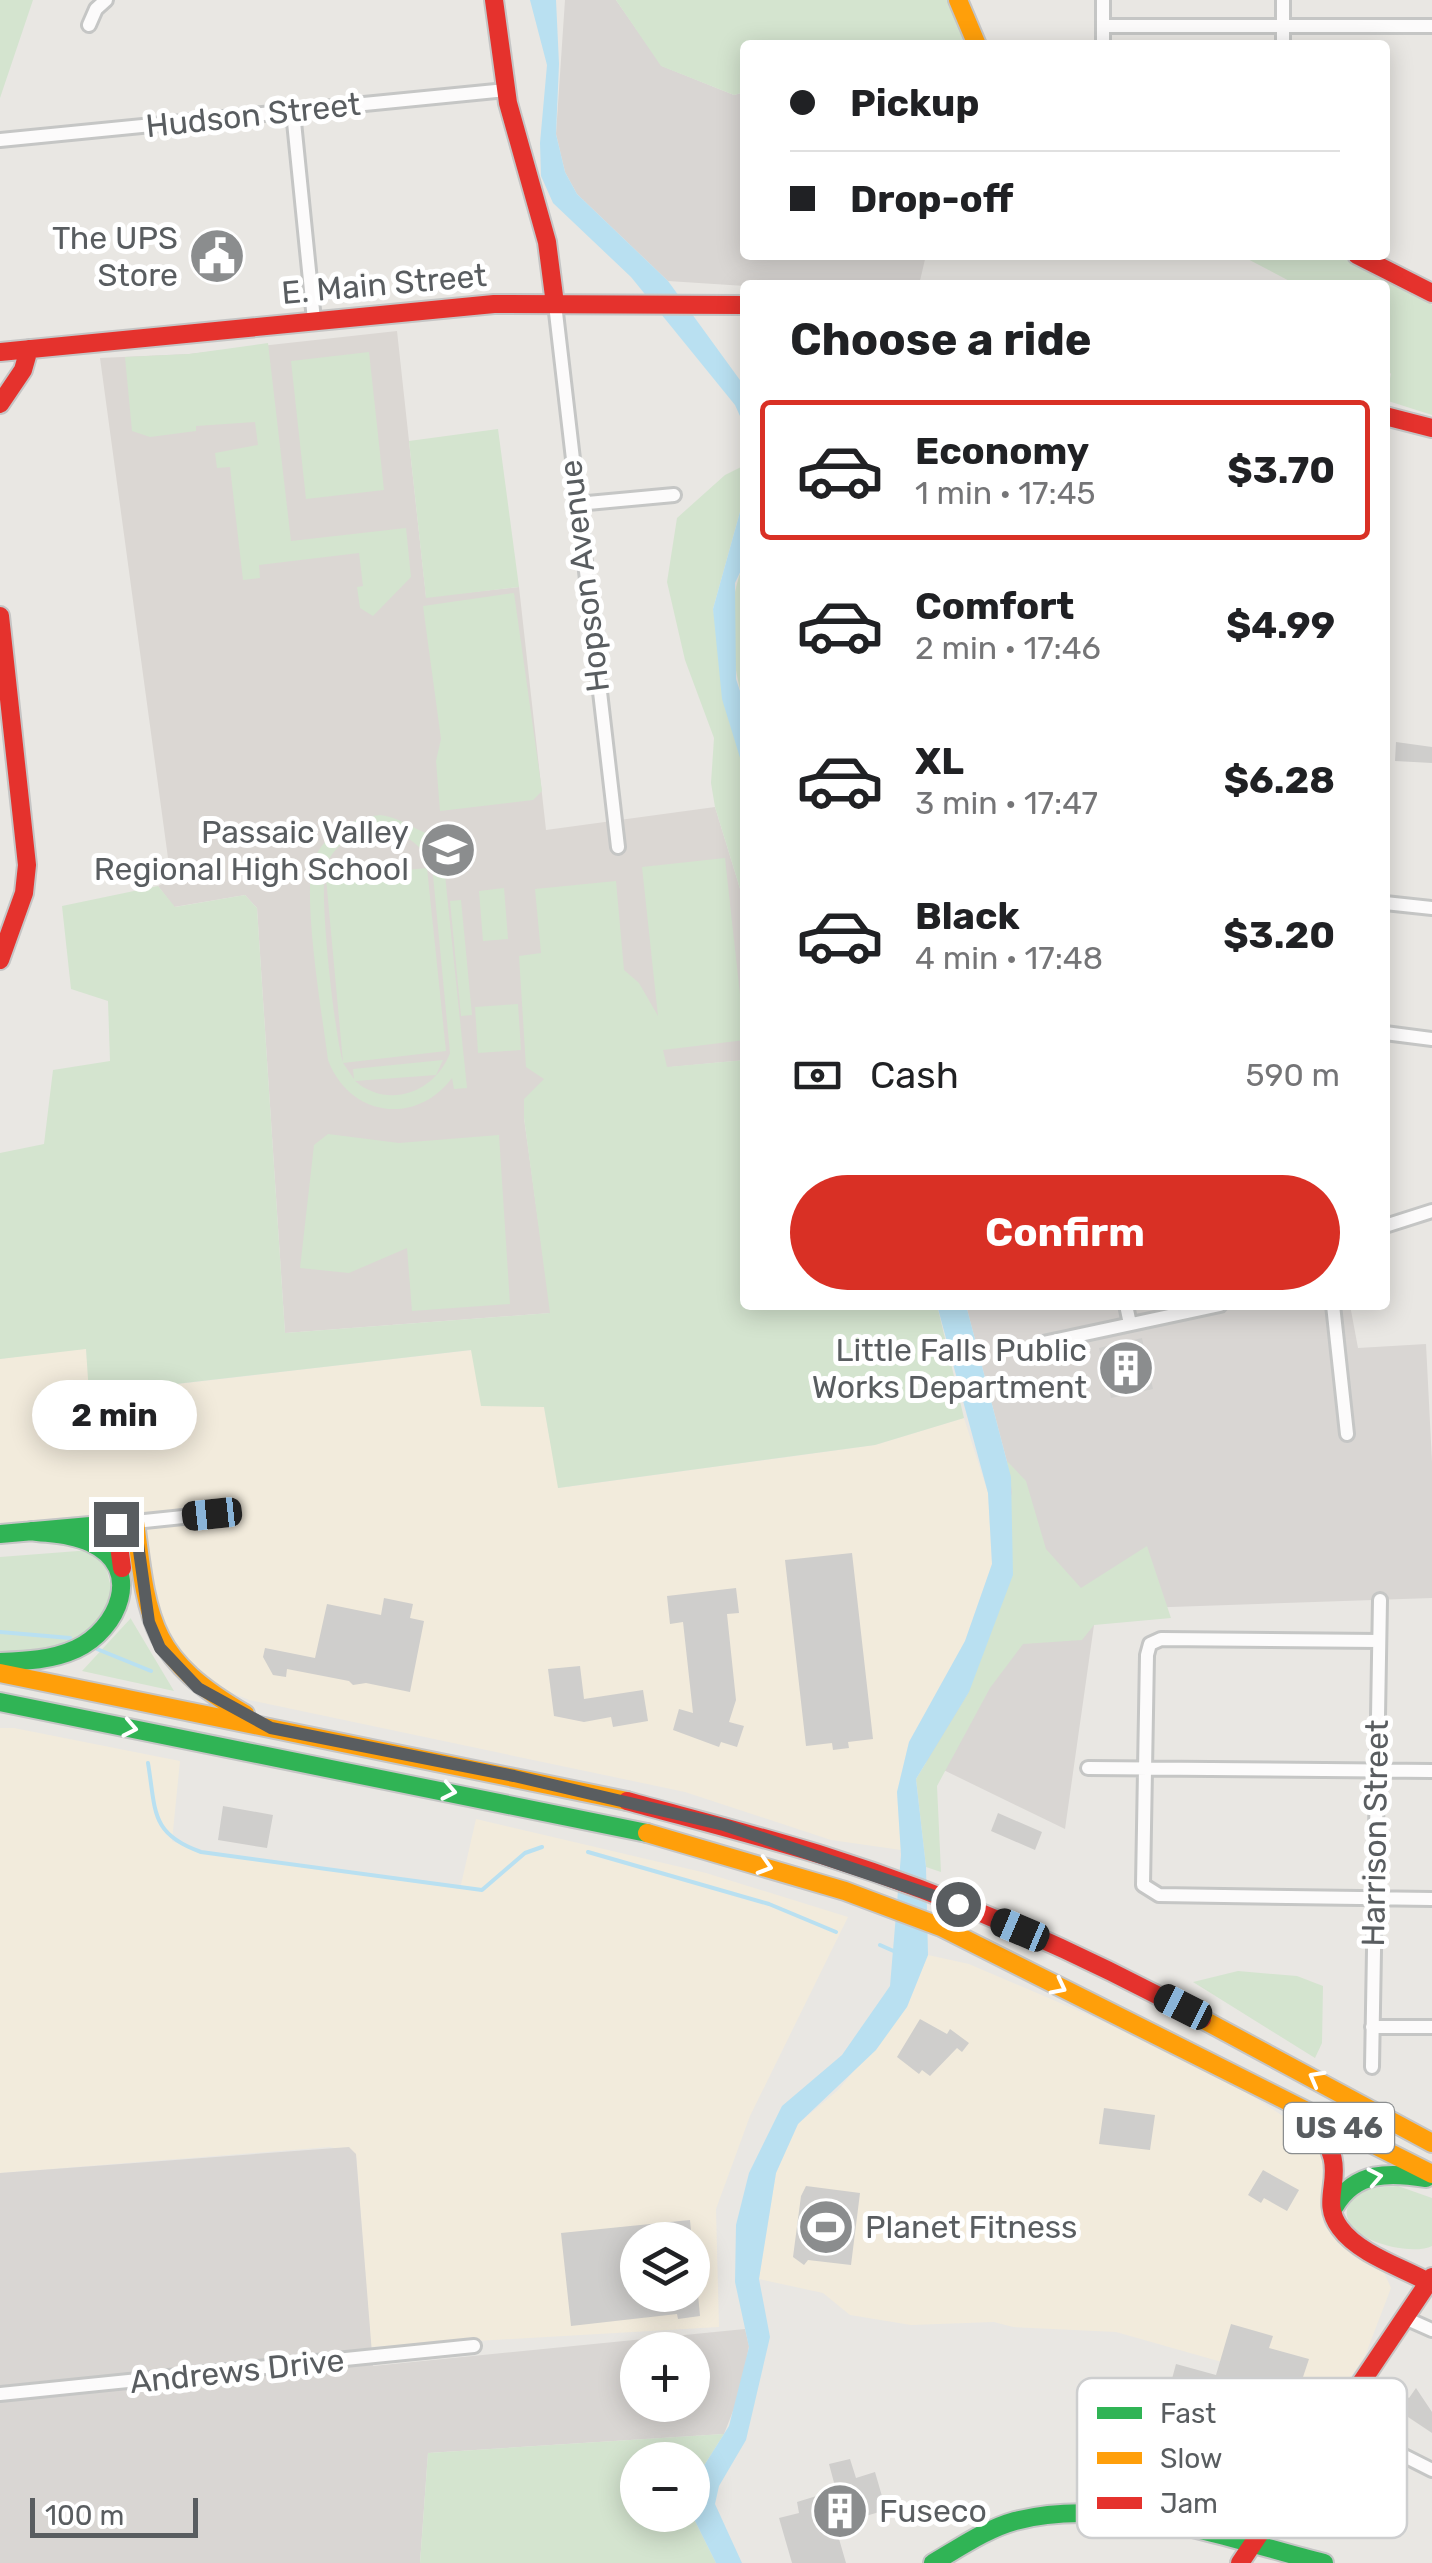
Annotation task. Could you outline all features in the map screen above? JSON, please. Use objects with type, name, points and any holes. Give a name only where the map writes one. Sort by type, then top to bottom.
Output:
[{"type":"main road","points":[[494,0],[506,90],[548,242],[555,304]]},
{"type":"main road","points":[[958,0],[975,40]]},
{"type":"main road","points":[[1366,260],[1432,293]]},
{"type":"main road","name":"E. Main Street","points":[[0,352],[494,304],[740,305]]},
{"type":"main road","points":[[0,404],[23,370],[29,350]]},
{"type":"main road","points":[[1390,417],[1432,428]]},
{"type":"main road","points":[[0,616],[26,865],[24,893],[0,960]]},
{"type":"main road","points":[[0,1534],[125,1523]]},
{"type":"main road","points":[[0,1662],[52,1659],[102,1632],[121,1604],[125,1523]]},
{"type":"main road","points":[[125,1523],[149,1622],[160,1648],[198,1688],[271,1728]]},
{"type":"main road","points":[[31,1531],[88,1540],[108,1552],[124,1585]]},
{"type":"main road","name":"US 46","points":[[0,1673],[622,1799],[724,1825],[891,1878],[1133,1981],[1432,2142]]},
{"type":"main road","name":"US 46","points":[[0,1702],[624,1827],[760,1864],[941,1927],[1432,2177]]},
{"type":"main road","points":[[0,1717],[69,1716]]},
{"type":"main road","points":[[1246,2081],[1311,2122],[1329,2140],[1338,2162],[1333,2210],[1336,2223],[1348,2236],[1430,2280],[1364,2378]]},
{"type":"main road","points":[[1333,2210],[1346,2188],[1367,2177],[1432,2177]]},
{"type":"main road","points":[[933,2563],[999,2527],[1077,2513]]},
{"type":"main road","points":[[1214,2538],[1324,2563]]},
{"type":"main road","points":[[1240,2563],[1257,2538]]},
{"type":"street","points":[[89,25],[106,0]]},
{"type":"street","points":[[1103,0],[1103,40]]},
{"type":"street","points":[[1283,0],[1283,40]]},
{"type":"street","points":[[1103,26],[1432,26]]},
{"type":"street","name":"Hudson Street","points":[[0,140],[506,90]]},
{"type":"street","points":[[293,112],[314,320]]},
{"type":"street","name":"Hopson Avenue","points":[[555,304],[618,847]]},
{"type":"street","points":[[576,504],[674,495]]},
{"type":"street","points":[[1390,903],[1432,908]]},
{"type":"street","points":[[1390,1035],[1432,1039]]},
{"type":"street","points":[[1390,1224],[1432,1211]]},
{"type":"street","points":[[1127,1310],[1130,1324]]},
{"type":"street","points":[[1043,1343],[1196,1310]]},
{"type":"street","points":[[1335,1310],[1347,1434]]},
{"type":"street","points":[[125,1523],[212,1514]]},
{"type":"street","name":"Harrison Street","points":[[1372,2067],[1380,1600]]},
{"type":"street","points":[[1378,1641],[1156,1640],[1148,1650],[1143,1885],[1153,1894],[1432,1899]]},
{"type":"street","points":[[1088,1768],[1432,1771]]},
{"type":"street","points":[[1372,2027],[1432,2027]]},
{"type":"street","points":[[1405,2318],[1432,2330]]},
{"type":"street","name":"Andrews Drive","points":[[0,2394],[474,2346]]},
{"type":"street","points":[[1407,2457],[1432,2470]]},
{"type":"shaded area","points":[[565,0],[616,0],[662,66],[734,95],[740,93],[740,260],[925,260],[920,280],[740,280],[740,286],[668,281],[577,194],[565,172],[556,134]]},
{"type":"shaded area","name":"Passaic Valley Regional High School","points":[[397,331],[426,597],[519,587],[546,830],[715,807],[740,889],[740,1060],[545,1079],[524,1118],[551,1313],[285,1333],[257,908],[245,895],[174,907],[158,886],[171,880],[100,358],[189,354]]},
{"type":"shaded area","points":[[967,1310],[1351,1310],[1358,1348],[1426,1344],[1432,1462],[1432,1598],[1113,1609],[1094,1625],[1065,1829],[925,1761],[969,1692],[1011,1477]]},
{"type":"shaded area","points":[[86,1348],[90,1394],[472,1350],[544,1407],[559,1488],[875,1445],[964,1418],[988,1493],[992,1564],[965,1641],[909,1742],[897,1792],[901,1850],[831,1840],[685,1792],[249,1700],[202,1680],[153,1612],[147,1550],[136,1510],[0,1524],[0,1359]]},
{"type":"shaded area","points":[[0,1728],[180,1761],[172,1841],[201,1852],[460,1889],[476,1819],[706,1873],[848,1917],[750,2116],[716,2209],[719,2327],[371,2347],[356,2154],[330,2147],[0,2173]]},
{"type":"shaded area","points":[[928,1955],[969,1964],[1100,2020],[1248,2093],[1316,2138],[1328,2157],[1324,2225],[1347,2247],[1383,2270],[1391,2288],[1365,2356],[1350,2378],[1278,2378],[1116,2332],[1013,2327],[994,2322],[911,2325],[850,2315],[823,2293],[759,2279],[776,2173],[798,2124],[838,2090],[907,2007]]},
{"type":"shaded area","points":[[349,2147],[356,2154],[373,2366],[620,2341],[620,2422],[710,2422],[710,2332],[745,2329],[749,2346],[740,2393],[724,2434],[428,2453],[420,2563],[0,2563],[0,2173]]},
{"type":"green space","points":[[0,0],[33,0],[0,98]]},
{"type":"green space","points":[[616,0],[953,0],[967,38],[740,40],[740,93],[734,95],[661,66]]},
{"type":"green space","points":[[1250,260],[1346,260],[1388,280],[1288,280]]},
{"type":"green space","points":[[1390,281],[1432,305],[1432,415],[1390,402]]},
{"type":"green space","points":[[268,343],[291,541],[406,528],[411,577],[373,616],[360,608],[357,587],[363,586],[359,553],[259,565],[260,578],[243,580],[230,467],[217,468],[215,453],[258,445],[255,422],[196,426],[196,431],[150,437],[132,431],[125,357],[189,354]]},
{"type":"green space","points":[[369,352],[384,490],[306,499],[291,361]]},
{"type":"green space","points":[[498,429],[519,587],[426,598],[409,441]]},
{"type":"green space","points":[[740,468],[740,512],[713,609],[740,748],[740,889],[715,807],[711,783],[714,738],[685,660],[667,582],[677,518],[725,475]]},
{"type":"green space","points":[[740,575],[740,687],[732,633]]},
{"type":"green space","points":[[514,593],[542,791],[533,800],[440,811],[436,761],[441,739],[423,606]]},
{"type":"green space","points":[[389,817],[441,836],[467,1088],[454,1089],[452,1078],[437,1094],[402,1109],[367,1103],[338,1079],[328,1060],[314,957],[310,899],[314,860],[332,835],[350,823]],"holes":[[[389,831],[410,840],[432,865],[450,1053],[443,1067],[434,1078],[410,1093],[396,1095],[368,1090],[355,1081],[436,1075],[443,1060],[353,1069],[354,1079],[343,1063],[446,1051],[427,868],[326,878],[343,1062],[332,996],[324,904],[326,867],[334,852],[363,833]]]},
{"type":"green space","points":[[725,858],[740,994],[740,1041],[663,1050],[667,1067],[740,1060],[740,1310],[938,1310],[964,1418],[875,1445],[558,1488],[544,1407],[481,1406],[471,1350],[89,1394],[86,1349],[0,1359],[0,1153],[44,1144],[53,1070],[110,1061],[108,1001],[71,989],[62,906],[158,886],[175,907],[245,895],[257,908],[285,1333],[550,1313],[524,1118],[524,1099],[544,1079],[526,1067],[519,956],[541,953],[535,889],[616,881],[624,970],[639,983],[658,1016],[642,867]]},
{"type":"green space","points":[[504,888],[508,939],[483,941],[479,891]]},
{"type":"green space","points":[[461,900],[472,1015],[461,1016],[450,901]]},
{"type":"green space","points":[[518,1004],[521,1050],[478,1053],[475,1007]]},
{"type":"green space","points":[[328,1134],[399,1143],[499,1135],[510,1304],[412,1311],[407,1248],[349,1273],[300,1268],[314,1145]]},
{"type":"green space","points":[[1007,1461],[1026,1481],[1046,1549],[1081,1588],[1147,1546],[1171,1618],[1094,1625],[1082,1640],[1023,1644],[990,1688],[937,1786],[941,1872],[926,1867],[916,1779],[969,1692],[1012,1492]]},
{"type":"green space","points":[[91,1550],[104,1559],[116,1608],[70,1645],[0,1655],[0,1557]]},
{"type":"green space","points":[[131,1619],[174,1691],[82,1671]]},
{"type":"green space","points":[[1238,1971],[1297,1976],[1323,1986],[1322,2043],[1315,2058],[1193,1982]]},
{"type":"green space","points":[[1398,2186],[1432,2198],[1432,2246],[1409,2249],[1380,2243],[1355,2230],[1348,2221],[1347,2210],[1359,2189]]},
{"type":"green space","points":[[724,2434],[710,2456],[710,2442],[620,2442],[620,2532],[700,2532],[716,2563],[420,2563],[428,2453]]},
{"type":"water","points":[[530,0],[556,0],[556,134],[565,172],[577,194],[668,281],[740,380],[740,416],[631,277],[553,203],[541,176],[547,65]]},
{"type":"water","points":[[740,512],[740,572],[735,583],[740,758],[722,699],[713,609]]},
{"type":"water","points":[[938,1310],[967,1310],[1011,1477],[1013,1575],[969,1692],[916,1779],[926,1867],[928,1955],[907,2007],[876,2050],[798,2124],[776,2173],[759,2279],[770,2337],[746,2440],[719,2486],[715,2504],[742,2563],[716,2563],[700,2532],[710,2532],[710,2456],[729,2426],[749,2347],[735,2282],[736,2225],[749,2173],[782,2106],[842,2055],[890,1986],[901,1855],[897,1792],[909,1742],[965,1641],[992,1564],[988,1493]]},
{"type":"building","points":[[1396,742],[1432,747],[1432,763],[1395,761]]},
{"type":"building","name":"Little Falls Public Works Department","points":[[1142,1338],[1153,1389],[1111,1398],[1099,1348]]},
{"type":"building","points":[[852,1553],[873,1739],[848,1742],[849,1748],[833,1750],[832,1743],[806,1746],[785,1560]]},
{"type":"building","points":[[736,1588],[739,1613],[727,1614],[736,1700],[729,1722],[744,1726],[737,1747],[721,1742],[719,1747],[673,1730],[679,1709],[693,1713],[683,1622],[670,1624],[667,1596]]},
{"type":"building","points":[[384,1598],[413,1604],[410,1618],[424,1621],[410,1692],[366,1683],[353,1685],[287,1669],[286,1677],[273,1675],[263,1657],[265,1648],[315,1658],[327,1604],[381,1615]]},
{"type":"building","points":[[580,1666],[584,1699],[643,1690],[648,1721],[613,1727],[611,1717],[584,1722],[554,1716],[548,1669]]},
{"type":"building","points":[[223,1806],[273,1815],[267,1848],[218,1840]]},
{"type":"building","points":[[998,1813],[1042,1832],[1035,1850],[991,1831]]},
{"type":"building","points":[[920,2019],[947,2034],[950,2029],[969,2043],[962,2052],[957,2048],[930,2076],[922,2070],[919,2074],[897,2057]]},
{"type":"building","points":[[1104,2108],[1155,2115],[1150,2150],[1099,2144]]},
{"type":"building","points":[[1263,2170],[1299,2190],[1287,2211],[1264,2198],[1261,2203],[1248,2195]]},
{"type":"building","name":"Planet Fitness","points":[[806,2186],[860,2193],[851,2265],[808,2260],[804,2265],[793,2257],[801,2196]]},
{"type":"building","points":[[620,2227],[620,2312],[700,2312],[700,2316],[678,2319],[677,2314],[571,2326],[561,2233]]},
{"type":"building","points":[[1231,2324],[1273,2336],[1269,2348],[1309,2359],[1303,2378],[1172,2378],[1176,2364],[1216,2375]]},
{"type":"building","points":[[1416,2388],[1432,2412],[1432,2433],[1407,2416],[1407,2397]]},
{"type":"building","name":"Fuseco","points":[[850,2459],[856,2478],[875,2472],[886,2510],[835,2525],[846,2563],[792,2563],[779,2518],[799,2513],[797,2502],[836,2490],[829,2464]]},
{"type":"waterway","points":[[0,1632],[70,1638]]},
{"type":"waterway","points":[[97,1649],[151,1671]]},
{"type":"waterway","points":[[148,1763],[158,1819],[172,1837],[201,1852],[482,1890],[525,1853],[542,1847]]},
{"type":"waterway","points":[[588,1852],[769,1904],[836,1932]]},
{"type":"waterway","points":[[880,1945],[898,1953]]},
{"type":"traffic: fast","points":[[0,1534],[124,1523]]},
{"type":"traffic: fast","points":[[0,1662],[48,1658],[76,1649],[104,1628],[120,1598],[117,1567],[108,1554],[77,1538],[31,1531]]},
{"type":"traffic: fast","points":[[0,1702],[647,1833]]},
{"type":"traffic: fast","points":[[1335,2206],[1363,2180],[1387,2175],[1426,2178]]},
{"type":"traffic: fast","points":[[933,2563],[1004,2524],[1077,2513]]},
{"type":"traffic: fast","points":[[1232,2538],[1324,2563]]},
{"type":"traffic: slow","points":[[958,0],[975,40]]},
{"type":"traffic: slow","points":[[135,1522],[144,1588],[160,1636],[190,1675],[245,1714]]},
{"type":"traffic: slow","points":[[0,1673],[627,1801]]},
{"type":"traffic: slow","points":[[647,1833],[845,1891],[941,1927],[1432,2174]]},
{"type":"traffic: slow","points":[[1202,2019],[1432,2143]]},
{"type":"traffic: jam","points":[[494,0],[508,103],[547,242],[555,304]]},
{"type":"traffic: jam","points":[[1367,260],[1432,293]]},
{"type":"traffic: jam","points":[[0,352],[494,304],[740,305]]},
{"type":"traffic: jam","points":[[0,404],[23,370],[29,349]]},
{"type":"traffic: jam","points":[[1390,417],[1432,428]]},
{"type":"traffic: jam","points":[[0,616],[27,865],[24,893],[0,960]]},
{"type":"traffic: jam","points":[[116,1523],[122,1568]]},
{"type":"traffic: jam","points":[[627,1801],[801,1849],[970,1908],[1111,1972],[1202,2019]]},
{"type":"traffic: jam","points":[[1309,2120],[1331,2153],[1331,2204],[1340,2228],[1369,2253],[1428,2282]]},
{"type":"traffic: jam","points":[[1364,2378],[1432,2277]]},
{"type":"traffic: jam","points":[[1240,2563],[1257,2538]]},
{"type":"place","name":"The UPS Store","points":[[217,256]]},
{"type":"place","name":"Passaic Valley Regional High School","points":[[448,850]]},
{"type":"place","name":"Little Falls Public Works Department","points":[[1126,1368]]},
{"type":"place","name":"Planet Fitness","points":[[826,2227]]},
{"type":"place","name":"Fuseco","points":[[840,2511]]},
{"type":"route","points":[[116,1524],[135,1522],[149,1622],[160,1648],[198,1688],[271,1728],[622,1799],[724,1825],[891,1878],[958,1904]]}]
